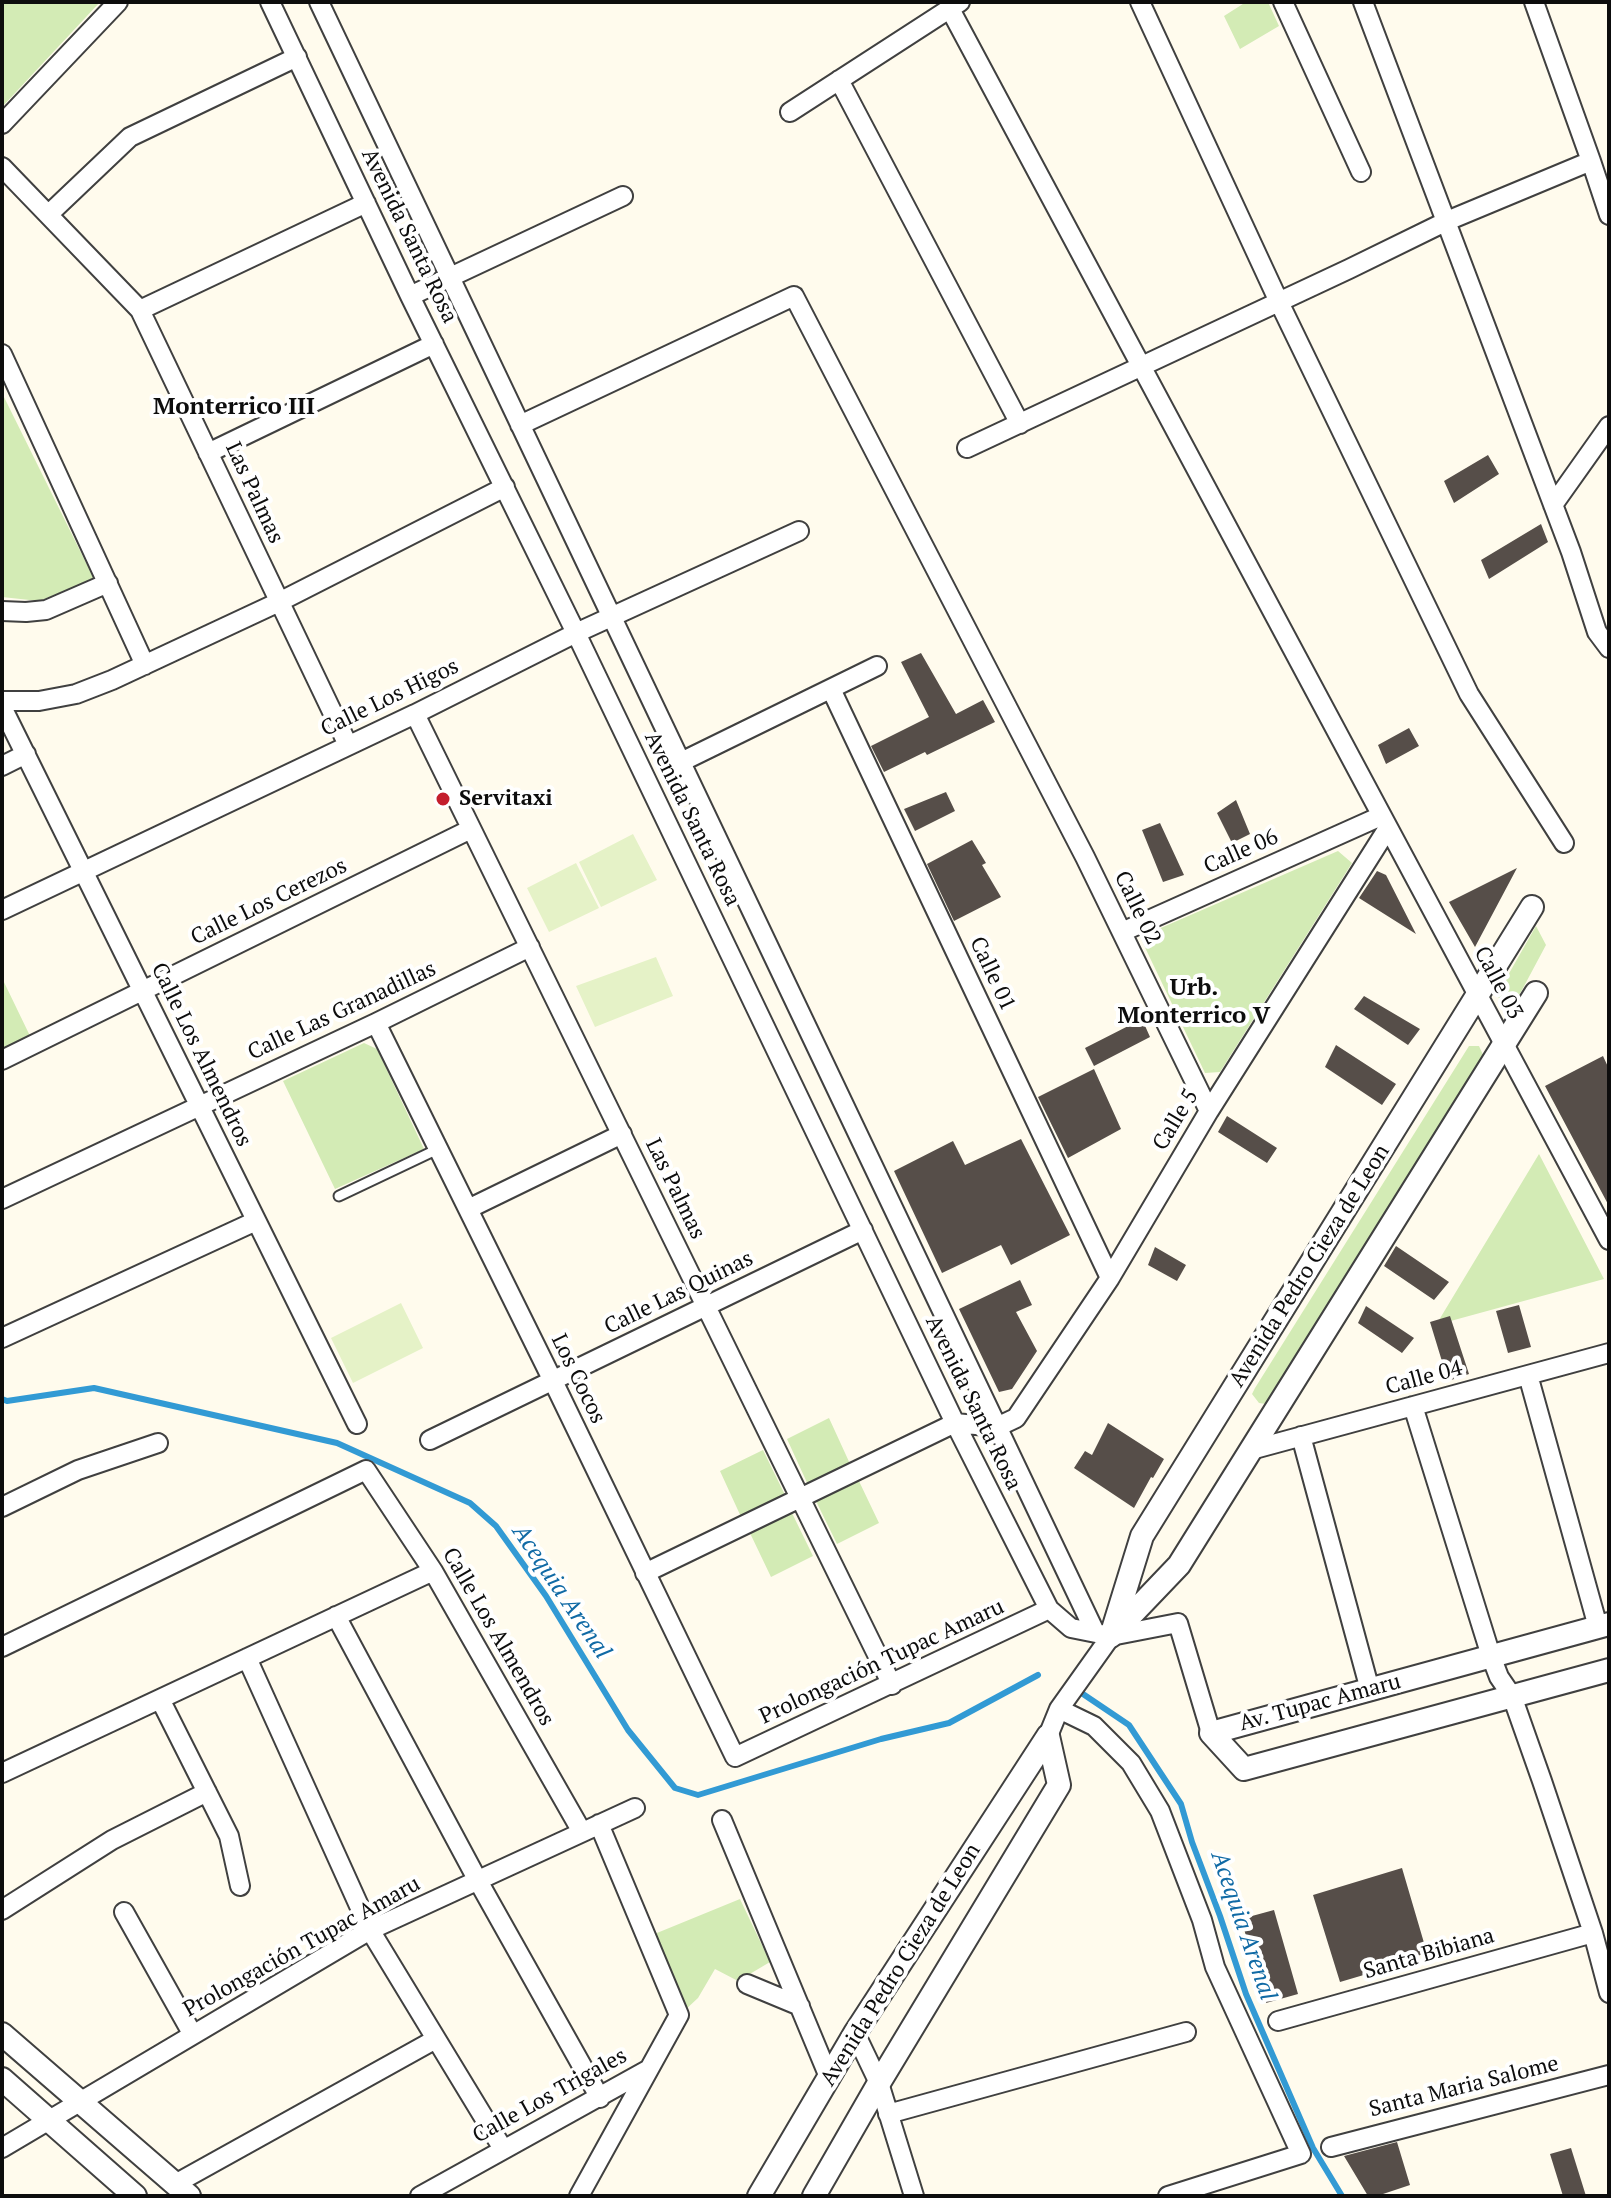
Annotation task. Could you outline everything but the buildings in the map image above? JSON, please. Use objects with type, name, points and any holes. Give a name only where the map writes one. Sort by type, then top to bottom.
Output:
[{"type":"street","points":[[2,124],[118,2]]},
{"type":"street","name":"Avenida Santa Rosa","points":[[270,2],[955,1423],[1049,1609]]},
{"type":"street","name":"Avenida Santa Rosa","points":[[319,2],[997,1427],[1103,1634]]},
{"type":"street","points":[[1140,2],[1279,302],[1469,694],[1564,843]]},
{"type":"street","points":[[1363,2],[1553,505],[1597,632],[1609,648]]},
{"type":"street","points":[[1534,2],[1609,215]]},
{"type":"street","points":[[1286,3],[1361,172]]},
{"type":"street","points":[[790,112],[955,6]]},
{"type":"street","name":"Calle 03","points":[[955,6],[1141,367],[1609,1240]]},
{"type":"street","points":[[49,214],[130,137],[297,57]]},
{"type":"street","points":[[839,80],[1020,424]]},
{"type":"street","points":[[967,448],[1447,221],[1591,161]]},
{"type":"street","name":"Las Palmas","points":[[2,167],[140,310],[348,745]]},
{"type":"street","points":[[410,296],[623,196]]},
{"type":"street","points":[[140,310],[366,203]]},
{"type":"street","name":"Calle 02","points":[[520,425],[794,296],[1085,857],[1209,1111]]},
{"type":"street","points":[[208,453],[434,344]]},
{"type":"street","points":[[2,354],[145,665]]},
{"type":"street","points":[[1553,505],[1609,426]]},
{"type":"street","points":[[2,701],[39,701],[76,694],[145,665],[279,602],[505,487]]},
{"type":"street","name":"Calle Los Higos","points":[[2,910],[415,714],[611,616],[799,531]]},
{"type":"street","points":[[2,611],[46,610],[108,583]]},
{"type":"street","points":[[681,762],[877,666]]},
{"type":"street","name":"Calle 01","points":[[831,689],[1110,1278]]},
{"type":"street","name":"Calle Los Almendros","points":[[2,707],[357,1424]]},
{"type":"street","name":"Las Palmas","points":[[415,714],[892,1685]]},
{"type":"street","points":[[2,766],[26,754]]},
{"type":"street","name":"Calle 5","points":[[997,1427],[1016,1418],[1110,1278],[1384,822]]},
{"type":"street","name":"Calle 06","points":[[1122,932],[1384,822]]},
{"type":"street","name":"Calle Los Cerezos","points":[[2,1060],[471,829]]},
{"type":"street","name":"Avenida Pedro Cieza de Leon","points":[[759,2196],[855,2033],[1048,1736],[1103,1634],[1142,1536],[1532,907]]},
{"type":"street","name":"Calle Las Granadillas","points":[[2,1199],[530,947]]},
{"type":"street","name":"Avenida Pedro Cieza de Leon","points":[[1103,1634],[1179,1565],[1536,993]]},
{"type":"street","name":"Los Cocos","points":[[376,1023],[735,1757]]},
{"type":"street","points":[[468,1209],[622,1134]]},
{"type":"street","points":[[2,1338],[256,1221]]},
{"type":"street","name":"Calle Las Quinas","points":[[430,1440],[863,1230]]},
{"type":"street","name":"Calle 04","points":[[1251,1450],[1609,1353]]},
{"type":"street","points":[[1528,1375],[1604,1625]]},
{"type":"street","points":[[1413,1406],[1491,1656],[1499,1677],[1512,1696],[1593,1933],[1609,1993]]},
{"type":"street","points":[[645,1573],[955,1423],[997,1427]]},
{"type":"street","points":[[1301,1436],[1370,1690]]},
{"type":"street","points":[[2,1507],[78,1470],[158,1443]]},
{"type":"street","name":"Calle Los Almendros","points":[[2,1647],[366,1470],[433,1571],[591,1828],[679,2015]]},
{"type":"street","points":[[2,1773],[433,1571]]},
{"type":"street","points":[[1049,1609],[1071,1628],[1103,1634],[1178,1623],[1211,1733]]},
{"type":"street","name":"Prolongación Tupac Amaru","points":[[735,1757],[1049,1609]]},
{"type":"street","points":[[336,1616],[477,1879],[600,2098]]},
{"type":"street","name":"Av. Tupac Amaru","points":[[1604,1625],[1211,1733],[1244,1769],[1609,1670]]},
{"type":"street","points":[[247,1658],[370,1930],[503,2149]]},
{"type":"street","points":[[160,1699],[229,1836],[240,1886]]},
{"type":"street","points":[[1064,1702],[1094,1726],[1131,1763],[1160,1811],[1202,1920],[1215,1967],[1301,2154],[1168,2196]]},
{"type":"street","name":"Avenida Pedro Cieza de Leon","points":[[814,2196],[1059,1785],[1048,1736]]},
{"type":"street","points":[[2,1910],[112,1840],[207,1792]]},
{"type":"street","name":"Prolongación Tupac Amaru","points":[[2,2148],[370,1930],[635,1808]]},
{"type":"street","points":[[722,1820],[829,2077]]},
{"type":"street","points":[[124,1912],[193,2035]]},
{"type":"street","name":"Santa Bibiana","points":[[1278,2021],[1593,1933]]},
{"type":"street","points":[[747,1984],[800,2006]]},
{"type":"street","name":"Calle Los Trigales","points":[[420,2196],[649,2069],[679,2015]]},
{"type":"street","points":[[888,2114],[1186,2032]]},
{"type":"street","points":[[855,2033],[879,2083],[914,2196]]},
{"type":"street","points":[[2,2034],[182,2190],[436,2039]]},
{"type":"street","points":[[579,2196],[649,2069]]},
{"type":"street","name":"Santa Maria Salome","points":[[1331,2147],[1609,2075]]},
{"type":"street","points":[[2,2079],[135,2196]]},
{"type":"lane","points":[[339,1196],[438,1149]]},
{"type":"green space","points":[[2,2],[100,2],[2,107]]},
{"type":"green space","points":[[1246,2],[1268,2],[1279,26],[1240,49],[1224,16]]},
{"type":"green space","points":[[2,393],[94,579],[39,601],[2,597]]},
{"type":"green space","points":[[633,834],[657,880],[601,907],[579,862]]},
{"type":"green space","points":[[1338,851],[1352,863],[1220,1072],[1205,1073],[1140,937]]},
{"type":"green space","points":[[576,863],[599,908],[549,932],[527,888]]},
{"type":"green space","points":[[1536,926],[1546,945],[1515,1003],[1504,1004],[1498,997],[1499,991]]},
{"type":"green space","points":[[656,957],[673,996],[595,1027],[576,986]]},
{"type":"green space","points":[[2,978],[31,1038],[2,1052]]},
{"type":"green space","points":[[364,1043],[377,1049],[424,1149],[335,1189],[283,1081]]},
{"type":"green space","points":[[1469,1046],[1479,1046],[1484,1057],[1273,1400],[1266,1404],[1259,1403],[1252,1394],[1255,1388]]},
{"type":"green space","points":[[1539,1154],[1604,1279],[1436,1325]]},
{"type":"green space","points":[[401,1303],[423,1348],[353,1383],[331,1338]]},
{"type":"green space","points":[[829,1418],[851,1466],[809,1487],[787,1439]]},
{"type":"green space","points":[[763,1450],[786,1497],[742,1519],[720,1471]]},
{"type":"green space","points":[[857,1477],[879,1523],[837,1544],[815,1499]]},
{"type":"green space","points":[[791,1511],[813,1556],[771,1577],[749,1531]]},
{"type":"green space","points":[[740,1899],[770,1962],[738,1981],[715,1969],[698,1998],[684,2011],[652,1935]]},
{"type":"waterway","name":"Acequia Arenal","points":[[2,1399],[7,1401],[94,1388],[337,1443],[470,1503],[496,1526],[546,1596],[628,1730],[675,1788],[698,1795],[881,1739],[949,1723],[1038,1675]]},
{"type":"waterway","name":"Acequia Arenal","points":[[1080,1692],[1129,1725],[1181,1804],[1246,1994],[1313,2148],[1342,2196]]},
{"type":"place","name":"Servitaxi","points":[[443,799]]},
{"type":"district","name":"Monterrico III","points":[[234,407]]},
{"type":"district","name":"Urb. Monterrico V","points":[[1194,1002]]}]
